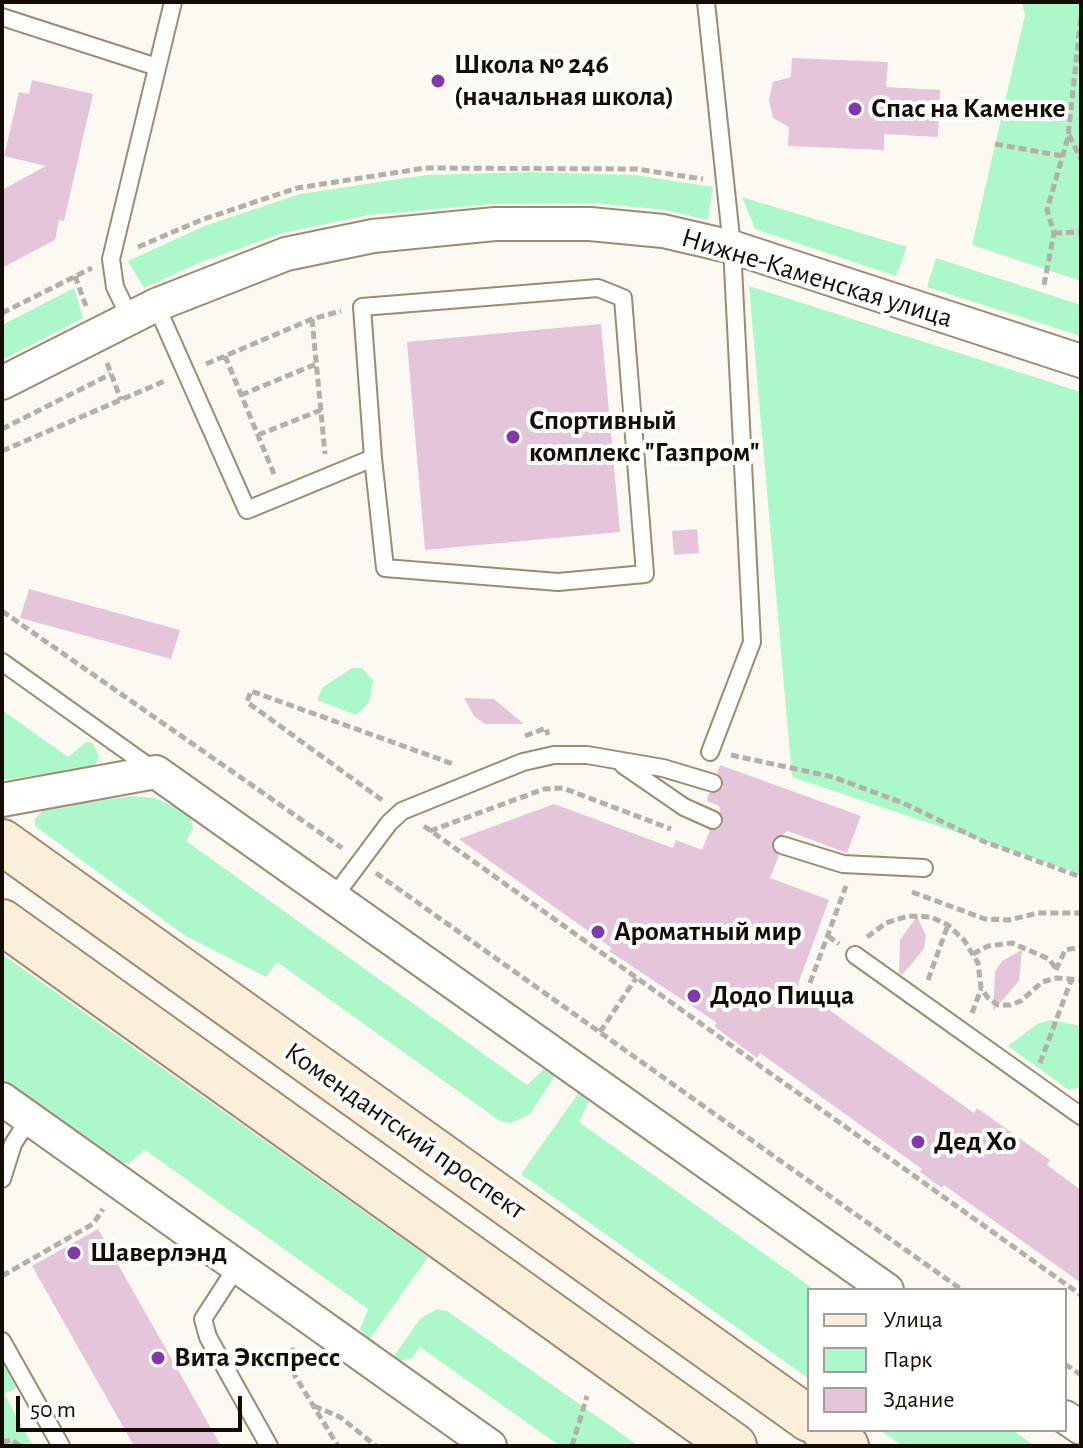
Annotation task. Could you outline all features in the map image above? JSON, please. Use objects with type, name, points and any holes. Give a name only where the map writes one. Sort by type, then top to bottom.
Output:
[{"type":"main road","name":"Комендантский проспект","points":[[2,842],[807,1418]]},
{"type":"main road","points":[[2,922],[734,1446]]},
{"type":"main road","points":[[827,1432],[846,1446]]},
{"type":"street","name":"Нижне-Каменская улица","points":[[2,383],[143,311],[286,254],[373,236],[495,224],[590,224],[663,231],[732,247],[1081,361]]},
{"type":"street","points":[[2,800],[156,772],[884,1288]]},
{"type":"street","points":[[2,1099],[490,1446]]},
{"type":"lane","points":[[173,2],[111,259],[115,287],[143,311],[186,372],[247,510],[373,458]]},
{"type":"lane","points":[[706,2],[732,247],[752,642],[710,752]]},
{"type":"lane","points":[[2,17],[157,67]]},
{"type":"lane","points":[[598,288],[623,298],[645,574],[558,582],[385,568],[373,458],[362,307],[598,288]]},
{"type":"lane","points":[[2,662],[156,772]]},
{"type":"lane","points":[[333,898],[389,823],[402,811],[523,762],[554,755],[587,755],[663,768],[713,783]]},
{"type":"lane","points":[[617,760],[684,807],[713,820]]},
{"type":"lane","points":[[782,845],[843,864],[924,868]]},
{"type":"lane","points":[[855,955],[1081,1116]]},
{"type":"lane","points":[[2,1179],[13,1144],[29,1119]]},
{"type":"lane","points":[[238,1265],[203,1319],[208,1337],[269,1446]]},
{"type":"lane","points":[[2,1341],[61,1446]]},
{"type":"path","points":[[1044,285],[1054,233],[1047,210],[1069,134],[1081,16]]},
{"type":"path","points":[[1069,134],[1081,159]]},
{"type":"path","points":[[995,144],[1063,156]]},
{"type":"path","points":[[2,313],[111,259],[201,220],[297,188],[425,168],[636,169],[723,182]]},
{"type":"path","points":[[1054,233],[1081,232]]},
{"type":"path","points":[[75,276],[89,314]]},
{"type":"path","points":[[2,451],[312,319],[362,307]]},
{"type":"path","points":[[312,319],[325,455]]},
{"type":"path","points":[[103,353],[121,400]]},
{"type":"path","points":[[225,356],[274,474]]},
{"type":"path","points":[[241,395],[316,364]]},
{"type":"path","points":[[2,429],[111,374]]},
{"type":"path","points":[[258,435],[321,410]]},
{"type":"path","points":[[2,611],[959,1288]]},
{"type":"path","points":[[453,764],[251,691],[247,702],[1081,1295]]},
{"type":"path","points":[[710,752],[833,777],[903,803],[985,842],[1081,877]]},
{"type":"path","points":[[430,831],[544,789],[563,788],[677,831]]},
{"type":"path","points":[[837,878],[860,884]]},
{"type":"path","points":[[898,889],[985,919],[1081,913]]},
{"type":"path","points":[[810,983],[843,893]]},
{"type":"path","points":[[855,955],[868,937],[886,923],[908,916],[931,917],[948,925],[973,954],[981,988],[998,1005],[1021,1001],[1042,982],[1057,978],[1081,980]]},
{"type":"path","points":[[920,1001],[948,925]]},
{"type":"path","points":[[973,954],[988,946],[1012,943],[1049,959],[1059,958]]},
{"type":"path","points":[[1057,978],[1059,958],[1065,950],[1081,947]]},
{"type":"path","points":[[1049,959],[1056,969]]},
{"type":"path","points":[[600,1032],[636,978]]},
{"type":"path","points":[[1033,1082],[1072,978]]},
{"type":"path","points":[[2,1276],[93,1224],[103,1209]]},
{"type":"path","points":[[294,1348],[290,1357],[292,1371],[338,1446]]},
{"type":"path","points":[[572,1446],[587,1396]]},
{"type":"path","points":[[313,1405],[340,1417],[376,1446]]},
{"type":"path","points":[[2,1442],[12,1440],[20,1446]]},
{"type":"green space","points":[[1022,2],[1081,2],[1081,281],[972,245],[1025,15]]},
{"type":"green space","points":[[533,172],[635,175],[713,187],[708,220],[666,210],[594,203],[493,204],[369,215],[283,233],[201,262],[144,288],[128,261],[207,225],[300,194],[426,175]]},
{"type":"green space","points":[[742,197],[907,247],[896,276],[755,229]]},
{"type":"green space","points":[[936,258],[1081,305],[1081,336],[927,287]]},
{"type":"green space","points":[[749,286],[1081,392],[1081,874],[792,777]]},
{"type":"green space","points":[[74,288],[83,318],[2,360],[2,325]]},
{"type":"green space","points":[[352,668],[362,668],[373,680],[370,700],[364,708],[356,715],[317,700],[323,687]]},
{"type":"green space","points":[[2,710],[68,757],[86,742],[93,743],[99,757],[95,765],[86,769],[2,780]]},
{"type":"green space","points":[[133,796],[155,798],[190,814],[193,828],[186,841],[527,1085],[544,1069],[556,1074],[530,1114],[511,1123],[500,1121],[277,962],[266,977],[184,935],[35,826],[35,819],[45,808]]},
{"type":"green space","points":[[2,954],[428,1257],[369,1340],[360,1329],[368,1309],[145,1150],[129,1163],[119,1163],[2,1079]]},
{"type":"green space","points":[[1051,1020],[1081,1026],[1081,1087],[1069,1090],[1008,1046],[1037,1024]]},
{"type":"green space","points":[[580,1091],[589,1101],[579,1122],[812,1288],[807,1288],[807,1378],[521,1174]]},
{"type":"green space","points":[[437,1309],[447,1311],[639,1446],[560,1446],[420,1347],[412,1358],[399,1361],[393,1357],[420,1319]]},
{"type":"green space","points":[[2,1341],[26,1383],[4,1394],[33,1446],[2,1446]]},
{"type":"green space","points":[[883,1432],[1015,1432],[1035,1446],[903,1446]]},
{"type":"building","name":"Спас на Каменке","points":[[792,58],[888,62],[886,87],[940,90],[938,137],[884,134],[884,150],[788,146],[789,127],[773,118],[769,100],[773,82],[791,77]]},
{"type":"building","points":[[32,80],[93,94],[64,221],[59,220],[55,240],[2,268],[2,190],[46,166],[4,156],[19,92],[29,94]]},
{"type":"building","name":"Спортивный комплекс \"Газпром\"","points":[[601,324],[620,532],[425,550],[407,342]]},
{"type":"building","points":[[697,529],[699,553],[674,555],[672,531]]},
{"type":"building","points":[[29,589],[180,630],[171,659],[20,618]]},
{"type":"building","points":[[464,698],[494,699],[524,724],[485,724],[474,716]]},
{"type":"building","points":[[720,765],[861,816],[847,853],[788,831],[772,841],[772,848],[779,855],[770,878],[829,900],[797,987],[974,1113],[977,1108],[1050,1160],[1047,1165],[1081,1190],[1081,1283],[944,1185],[942,1188],[920,1172],[922,1169],[760,1053],[757,1058],[715,1027],[716,1022],[609,951],[612,948],[459,839],[554,804],[673,848],[676,840],[702,850],[710,830],[719,829],[723,824],[719,806],[707,801],[709,793],[716,793],[723,787],[723,780],[717,773]]},
{"type":"building","points":[[917,916],[926,936],[924,949],[902,975],[899,973],[900,940]]},
{"type":"building","points":[[1022,950],[1019,981],[993,1011],[995,972],[1002,961]]},
{"type":"building","points":[[98,1229],[221,1446],[134,1446],[32,1266]]},
{"type":"place","name":"Школа № 246 (начальная школа)","points":[[438,81]]},
{"type":"place","name":"Спас на Каменке","points":[[855,109]]},
{"type":"place","name":"Спортивный комплекс \"Газпром\"","points":[[513,437]]},
{"type":"place","name":"Ароматный мир","points":[[598,932]]},
{"type":"place","name":"Додо Пицца","points":[[694,996]]},
{"type":"place","name":"Дед Хо","points":[[918,1142]]},
{"type":"place","name":"Шаверлэнд","points":[[74,1253]]},
{"type":"place","name":"Вита Экспресс","points":[[158,1358]]}]
